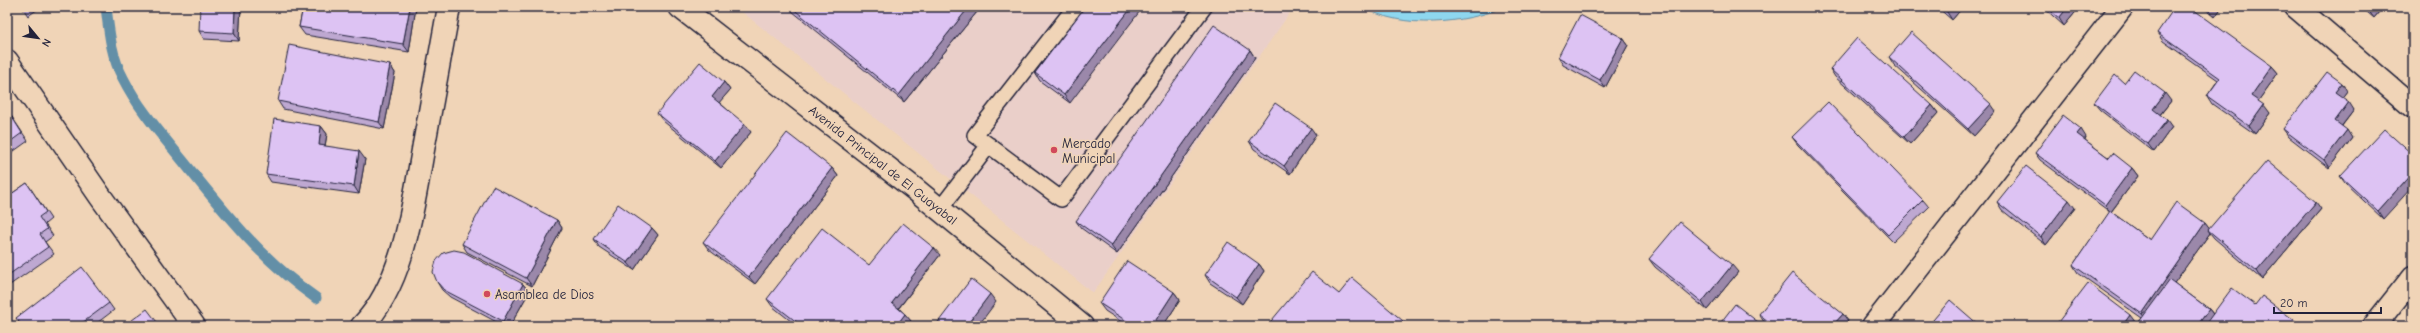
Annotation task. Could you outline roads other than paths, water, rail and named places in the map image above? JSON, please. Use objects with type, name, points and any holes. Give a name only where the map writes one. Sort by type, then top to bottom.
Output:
[{"type":"street","points":[[362,326],[387,292],[398,263],[414,199],[448,7]]},
{"type":"street","name":"Avenida Principal de El Guayabal","points":[[680,7],[940,209],[1082,326]]},
{"type":"street","points":[[1873,326],[2122,7]]},
{"type":"street","points":[[2296,7],[2413,107]]},
{"type":"street","points":[[7,61],[100,196],[194,326]]},
{"type":"street","points":[[2374,326],[2413,277]]},
{"type":"lane","points":[[1075,7],[975,135],[1061,199],[1204,7]]},
{"type":"lane","points":[[940,209],[989,145]]},
{"type":"water","points":[[1363,7],[1504,7],[1488,13],[1452,21],[1414,22],[1379,14]]},
{"type":"waterway","points":[[106,7],[111,43],[119,70],[143,111],[245,235],[261,252],[297,284],[316,298]]},
{"type":"place","name":"Mercado Municipal","points":[[1054,150]]},
{"type":"place","name":"Asamblea de Dios","points":[[487,294]]}]
